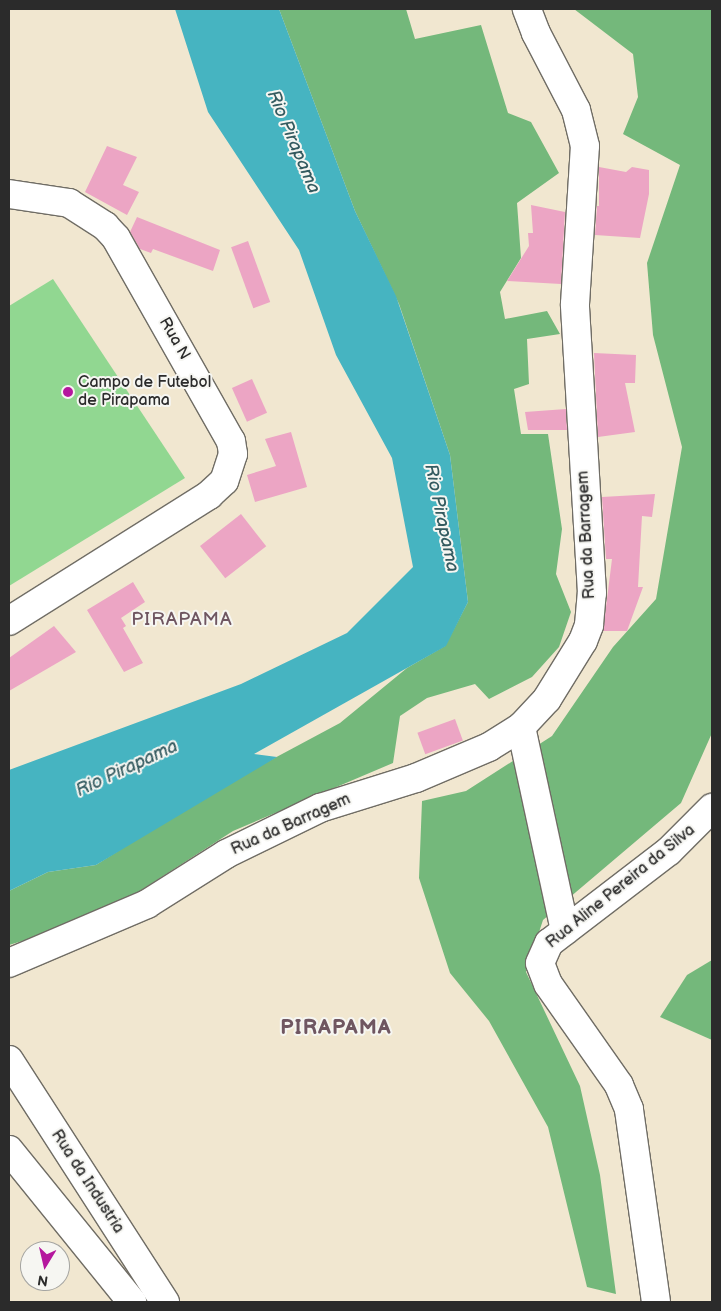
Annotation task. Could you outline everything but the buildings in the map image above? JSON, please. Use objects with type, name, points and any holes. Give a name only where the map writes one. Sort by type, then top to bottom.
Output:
[{"type":"street","name":"Rua da Barragem","points":[[9,963],[147,904],[226,854],[320,808],[452,764],[521,727],[547,699],[583,641],[589,625],[592,593],[575,304],[585,146],[576,110],[536,33],[527,9]]},
{"type":"street","name":"Rua N","points":[[9,194],[69,203],[88,213],[111,232],[231,441],[233,454],[224,481],[209,495],[9,621]]},
{"type":"street","points":[[521,727],[565,930]]},
{"type":"street","name":"Rua Aline Pereira da Silva","points":[[656,1302],[629,1109],[611,1071],[541,970],[544,949],[565,930],[669,851],[712,808]]},
{"type":"street","name":"Rua da Industria","points":[[9,1060],[165,1302]]},
{"type":"street","points":[[9,1150],[120,1298],[145,1272]]},
{"type":"green space","points":[[279,9],[406,9],[415,39],[481,25],[508,113],[531,122],[559,173],[517,203],[521,258],[500,292],[505,319],[547,311],[560,334],[527,339],[529,384],[514,389],[521,434],[548,434],[562,529],[556,574],[571,612],[559,647],[532,677],[489,699],[475,684],[427,698],[400,716],[393,763],[233,831],[132,896],[65,928],[9,945],[9,891],[48,872],[96,865],[213,791],[340,723],[407,668],[445,646],[468,602],[450,455],[399,304],[355,211]]},
{"type":"green space","points":[[574,9],[712,9],[712,733],[681,803],[543,920],[526,972],[580,1086],[600,1175],[616,1294],[587,1287],[548,1127],[489,1021],[450,973],[419,878],[422,801],[466,791],[552,736],[613,647],[656,599],[682,447],[653,335],[647,263],[680,165],[623,134],[638,97],[633,54]]},
{"type":"green space","name":"Campo de Futebol de Pirapama","points":[[53,279],[185,478],[9,586],[9,306]]},
{"type":"green space","points":[[712,960],[712,1040],[660,1017],[687,975]]},
{"type":"water","name":"Rio Pirapama","points":[[175,9],[279,9],[355,211],[396,296],[450,455],[468,602],[446,646],[254,754],[277,757],[96,865],[48,872],[9,891],[9,770],[241,684],[347,633],[413,567],[392,458],[336,355],[299,250],[208,112]]},
{"type":"place","name":"Campo de Futebol de Pirapama","points":[[68,392]]},
{"type":"district","name":"PIRAPAMA","points":[[182,620]]},
{"type":"district","name":"PIRAPAMA","points":[[336,1028]]}]
